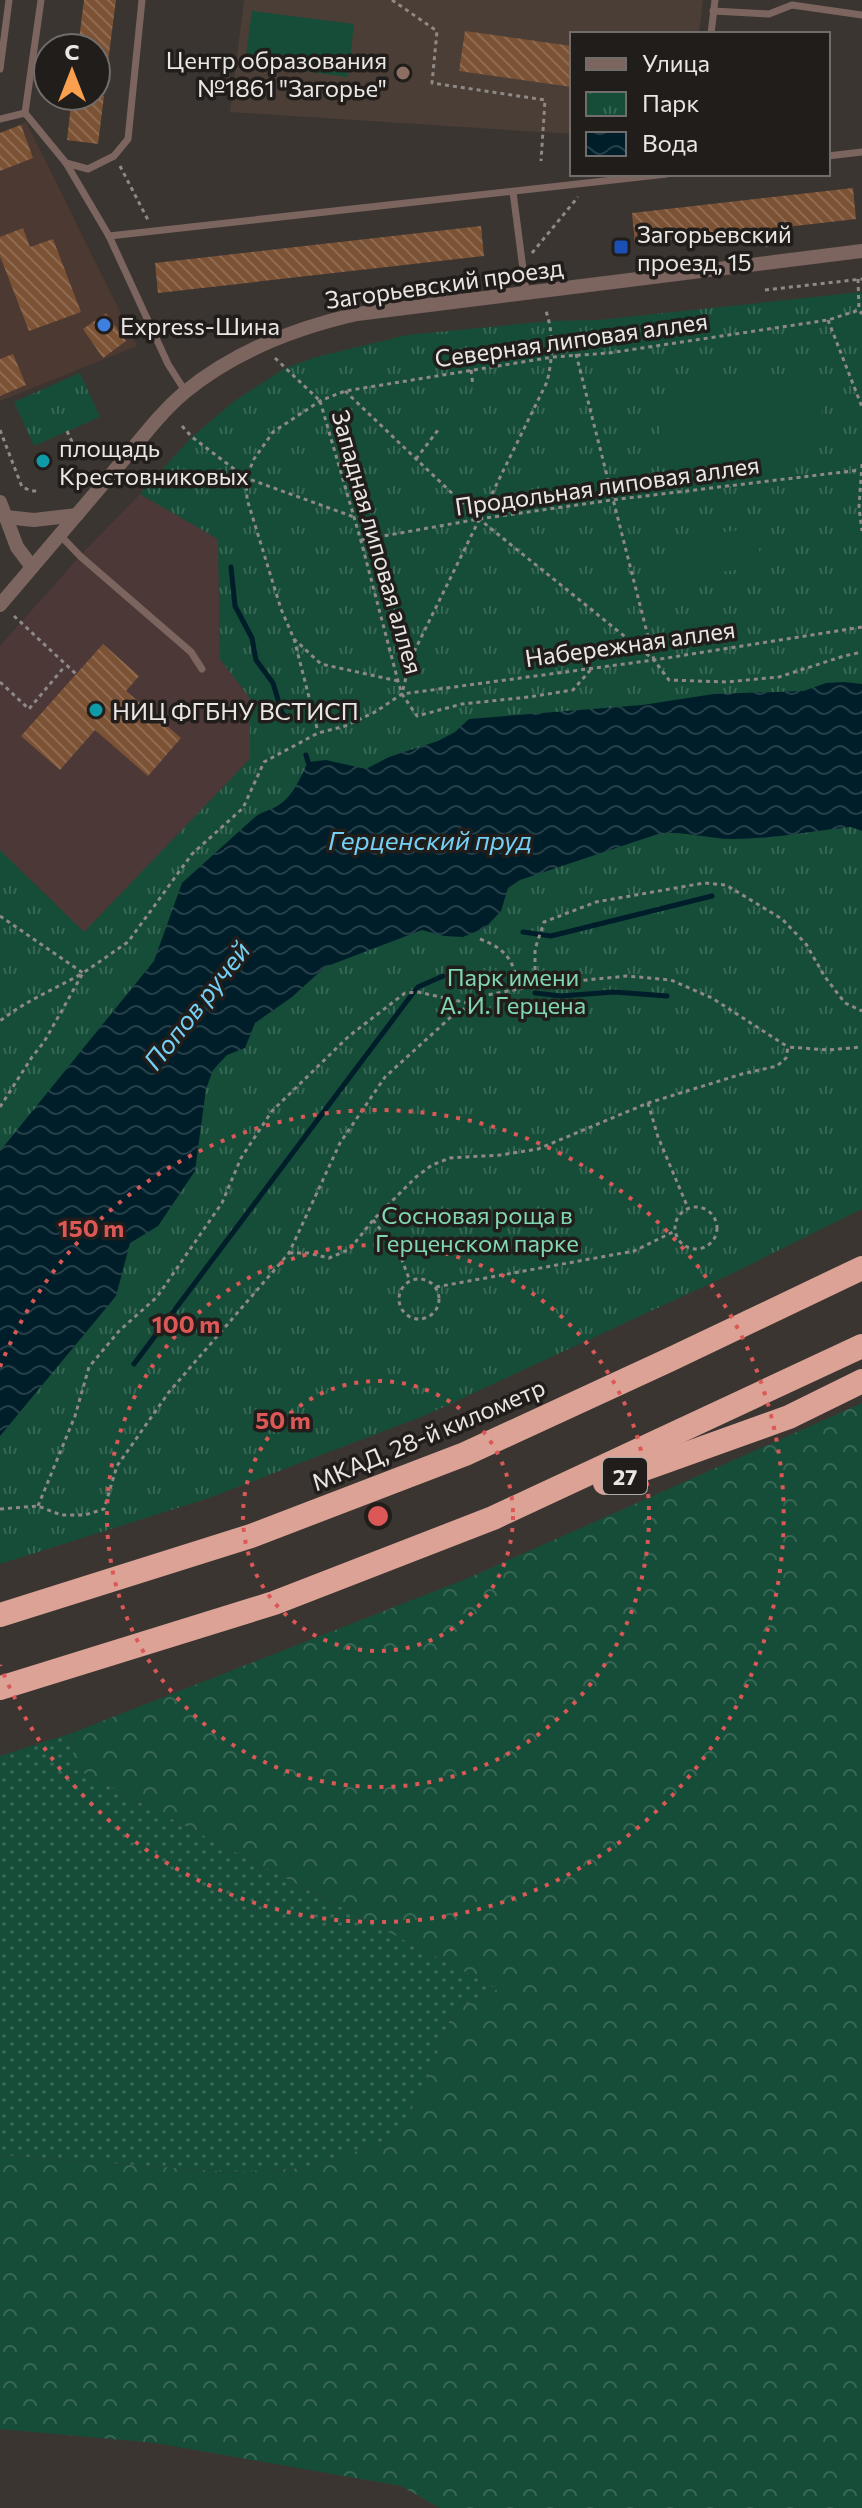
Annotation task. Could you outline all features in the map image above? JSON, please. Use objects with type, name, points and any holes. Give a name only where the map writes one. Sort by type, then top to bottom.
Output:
[{"type":"highway","name":"МКАД, 28-й километр","points":[[0,1615],[251,1536],[465,1454],[862,1268]]},
{"type":"highway","points":[[0,1688],[274,1603],[493,1518],[862,1346]]},
{"type":"highway","name":"27","points":[[384,1561],[789,1417],[862,1381]]},
{"type":"street","name":"Загорьевский проезд","points":[[0,605],[161,415],[185,392],[247,352],[284,334],[357,314],[862,251]]},
{"type":"street","points":[[2,510],[34,520],[77,515]]},
{"type":"street","points":[[2,510],[17,547],[32,567]]},
{"type":"lane","points":[[0,69],[9,0]]},
{"type":"lane","points":[[41,0],[25,113],[66,163],[109,236],[168,364],[185,392]]},
{"type":"lane","points":[[66,163],[88,169],[114,156],[128,139],[142,0]]},
{"type":"lane","points":[[711,32],[715,0]]},
{"type":"lane","points":[[713,11],[769,14],[792,3],[862,15]]},
{"type":"lane","points":[[0,119],[25,113]]},
{"type":"lane","points":[[830,156],[862,152]]},
{"type":"lane","points":[[109,236],[650,176]]},
{"type":"lane","points":[[513,192],[526,292]]},
{"type":"lane","points":[[60,535],[191,652],[202,669]]},
{"type":"path","points":[[392,0],[437,31],[432,83],[545,100],[541,161]]},
{"type":"path","points":[[114,156],[154,231]]},
{"type":"path","points":[[522,265],[590,183]]},
{"type":"path","points":[[765,290],[860,279],[861,312]]},
{"type":"path","points":[[0,1021],[21,1004],[83,973],[128,942],[192,854],[243,808],[264,762],[318,733],[345,726],[375,712],[402,694],[410,660],[547,382],[553,357],[550,321],[544,305]]},
{"type":"path","name":"Северная липовая аллея","points":[[246,478],[254,459],[273,432],[320,401],[345,391],[471,369],[576,354],[609,353],[828,320],[861,312]]},
{"type":"path","points":[[828,320],[862,407]]},
{"type":"path","points":[[576,354],[654,660]]},
{"type":"path","points":[[275,358],[320,401]]},
{"type":"path","points":[[471,369],[473,386]]},
{"type":"path","points":[[345,391],[479,519],[654,660],[669,680],[726,682],[779,677],[862,652]]},
{"type":"path","name":"Западная липовая аллея","points":[[320,401],[402,694]]},
{"type":"path","points":[[182,426],[246,478],[354,517]]},
{"type":"path","points":[[0,430],[22,487],[39,491]]},
{"type":"path","points":[[416,459],[438,430]]},
{"type":"path","points":[[67,431],[80,459]]},
{"type":"path","points":[[862,464],[859,507],[862,531]]},
{"type":"path","name":"Продольная липовая аллея","points":[[361,541],[479,519],[612,500],[860,470]]},
{"type":"path","points":[[246,478],[250,510],[281,609],[294,639],[318,733]]},
{"type":"path","points":[[14,616],[76,674]]},
{"type":"path","name":"Набережная аллея","points":[[402,694],[654,660],[862,627]]},
{"type":"path","points":[[294,639],[321,664],[398,681]]},
{"type":"path","points":[[0,682],[29,709],[65,666]]},
{"type":"path","points":[[402,694],[417,716],[462,704],[573,690],[594,667]]},
{"type":"path","points":[[535,986],[535,949],[544,922],[596,902],[704,883],[726,885],[782,919],[806,944],[845,1003],[862,1011]]},
{"type":"path","points":[[0,916],[83,973]]},
{"type":"path","points":[[480,939],[508,957],[514,965],[518,989]]},
{"type":"path","points":[[0,1107],[44,1042],[83,973]]},
{"type":"path","points":[[0,1509],[38,1506],[61,1515],[85,1515],[104,1509],[117,1466],[169,1392],[289,1253],[340,1143],[385,1077],[452,1016],[487,995],[535,986],[627,976],[671,980],[712,998],[788,1047],[828,1050],[862,1047]]},
{"type":"path","points":[[38,1506],[75,1416],[89,1367],[119,1331],[157,1297],[222,1203],[241,1158],[272,1111],[349,1036],[405,993],[418,992],[472,1004]]},
{"type":"path","points":[[289,1253],[329,1258],[350,1249],[373,1220],[432,1165],[450,1158],[538,1149],[648,1103],[777,1066],[786,1058],[788,1047]]},
{"type":"path","points":[[648,1103],[658,1137],[688,1208]]},
{"type":"path","points":[[688,1208],[706,1209],[717,1222],[714,1239],[700,1249],[691,1249],[677,1239],[675,1231],[677,1217],[688,1208]]},
{"type":"path","points":[[373,1220],[400,1255],[410,1281]]},
{"type":"path","points":[[436,1287],[634,1251],[675,1231]]},
{"type":"path","points":[[428,1280],[436,1287],[440,1299],[433,1315],[417,1320],[408,1317],[399,1303],[399,1294],[410,1281],[428,1280]]},
{"type":"shaded area","name":"Центр образования №1861 \"Загорье\"","points":[[244,0],[703,0],[699,32],[570,32],[570,134],[230,112]]},
{"type":"shaded area","points":[[26,122],[137,346],[0,401],[0,132]]},
{"type":"shaded area","points":[[140,494],[218,539],[220,659],[250,698],[250,759],[84,932],[0,850],[0,646]]},
{"type":"green space","points":[[252,11],[354,24],[348,77],[245,63]]},
{"type":"green space","name":"Парк имени А. И. Герцена","points":[[862,292],[862,1209],[729,1275],[426,1415],[209,1498],[0,1564],[0,850],[84,932],[250,759],[250,698],[220,659],[218,539],[140,494],[192,437],[233,402],[285,368],[316,357],[407,335],[550,321],[598,320]]},
{"type":"green space","points":[[80,373],[100,417],[34,446],[14,402]]},
{"type":"green space","points":[[798,373],[811,377],[820,393],[824,434],[813,450],[715,462],[681,463],[668,457],[659,421],[659,403],[668,390]]},
{"type":"green space","points":[[757,528],[761,567],[668,578],[664,539]]},
{"type":"green space","points":[[862,1403],[862,2508],[440,2508],[401,2486],[155,2443],[0,2429],[0,2155],[229,2172],[308,2168],[398,2137],[429,2075],[453,2011],[498,1989],[74,1768],[72,1733],[466,1579]]},
{"type":"green space","points":[[72,1733],[74,1768],[498,1989],[453,2011],[429,2075],[398,2137],[308,2168],[229,2172],[0,2155],[0,1756]]},
{"type":"water","name":"Герценский пруд","points":[[826,683],[862,684],[862,831],[851,827],[733,839],[658,834],[520,880],[508,888],[501,911],[485,928],[463,937],[422,930],[325,967],[292,997],[255,1023],[245,1048],[227,1055],[213,1070],[206,1089],[195,1171],[158,1226],[130,1243],[116,1296],[0,1436],[0,1151],[154,961],[182,883],[255,817],[284,801],[308,762],[326,760],[366,769],[389,757],[438,741],[455,732],[469,719],[642,705],[714,694],[804,691]]},
{"type":"building","points":[[84,0],[116,0],[112,32],[80,32]]},
{"type":"building","points":[[465,31],[570,46],[570,87],[459,71]]},
{"type":"building","points":[[70,112],[102,112],[98,144],[67,140]]},
{"type":"building","points":[[21,125],[33,158],[0,171],[0,133]]},
{"type":"building","points":[[853,188],[856,219],[635,244],[632,213]]},
{"type":"building","points":[[481,226],[484,256],[158,293],[155,263]]},
{"type":"building","points":[[23,228],[30,247],[53,239],[81,312],[29,331],[0,256],[0,237]]},
{"type":"building","points":[[106,313],[126,341],[103,358],[83,329]]},
{"type":"building","points":[[13,354],[26,385],[0,396],[0,359]]},
{"type":"building","name":"НИЦ ФГБНУ ВСТИСП","points":[[103,644],[139,676],[126,691],[181,738],[148,776],[95,730],[60,770],[21,736]]},
{"type":"waterway","points":[[231,567],[235,606],[252,638],[256,660],[273,683],[282,713]]},
{"type":"waterway","points":[[261,717],[273,712],[282,713],[287,718]]},
{"type":"waterway","points":[[306,755],[308,762]]},
{"type":"waterway","points":[[523,932],[551,936],[712,896]]},
{"type":"waterway","points":[[134,1364],[413,993],[418,987],[443,976]]},
{"type":"waterway","points":[[535,993],[561,996],[614,992],[667,996]]},
{"type":"place","name":"Центр образования №1861 \"Загорье\"","points":[[403,73]]},
{"type":"place","name":"Загорьевский проезд, 15","points":[[621,247]]},
{"type":"place","name":"Express-Шина","points":[[104,325]]},
{"type":"place","name":"площадь Крестовниковых","points":[[43,461]]},
{"type":"place","name":"НИЦ ФГБНУ ВСТИСП","points":[[96,710]]},
{"type":"water label","name":"Попов ручей","points":[[196,1005]]},
{"type":"park label","name":"Сосновая роща в Герценском парке","points":[[477,1228]]}]
